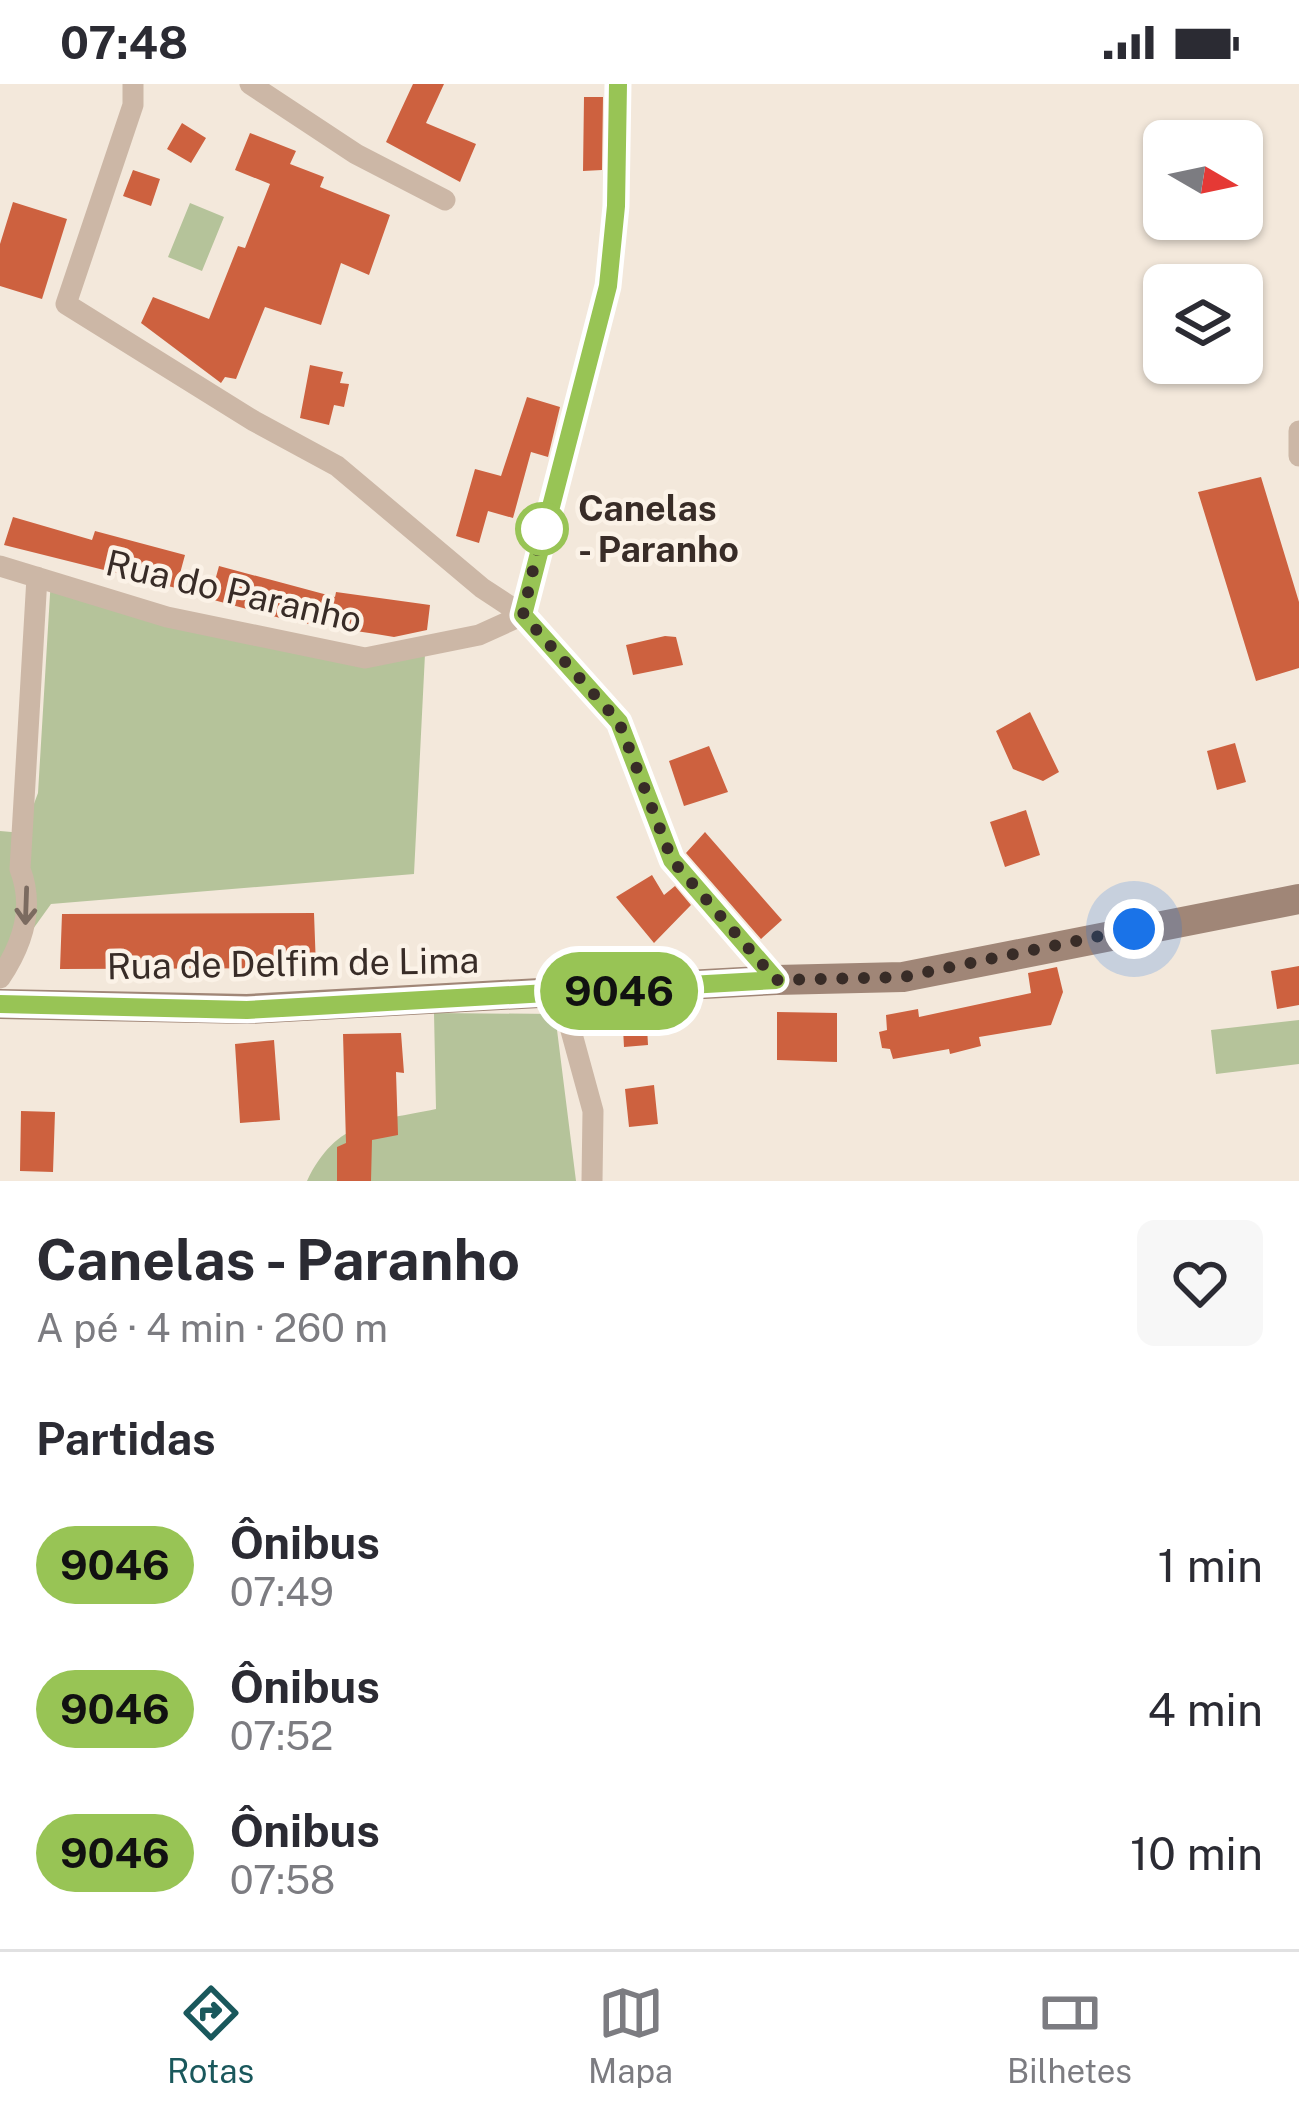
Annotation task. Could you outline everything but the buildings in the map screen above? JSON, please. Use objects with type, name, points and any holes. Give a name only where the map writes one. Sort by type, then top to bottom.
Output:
[{"type":"main road","name":"Rua de Delfim de Lima","points":[[0,1004],[185,1011],[903,977],[1299,898]]},
{"type":"street","points":[[133,84],[133,105],[67,304],[254,422],[337,466],[482,588],[523,615],[619,722],[672,860],[776,980]]},
{"type":"street","points":[[250,84],[356,154],[445,200]]},
{"type":"street","points":[[523,615],[608,286],[616,206],[618,84]]},
{"type":"street","points":[[1299,431],[1299,457]]},
{"type":"street","name":"Rua do Paranho","points":[[0,566],[167,616],[365,658],[479,635],[523,615]]},
{"type":"street","points":[[0,978],[28,920],[30,895],[11,828],[37,577]]},
{"type":"street","points":[[561,994],[592,1111],[592,1181]]},
{"type":"green space","points":[[190,203],[224,217],[202,271],[168,257]]},
{"type":"green space","points":[[51,578],[303,645],[425,654],[414,874],[51,904],[0,975],[0,831],[23,833],[38,793]]},
{"type":"green space","points":[[434,1013],[555,1014],[576,1181],[307,1181],[331,1145],[345,1134],[376,1121],[436,1109]]},
{"type":"green space","points":[[1299,1020],[1299,1064],[1216,1074],[1211,1030]]},
{"type":"bus line","name":"9046","points":[[0,1004],[247,1010],[776,980],[672,860],[619,722],[523,615],[563,445],[608,286],[616,206],[618,84]]},
{"type":"place","name":"Canelas - Paranho","points":[[542,529]]},
{"type":"route","points":[[542,529],[523,615],[619,722],[672,860],[776,980],[903,977],[1134,929]]}]
